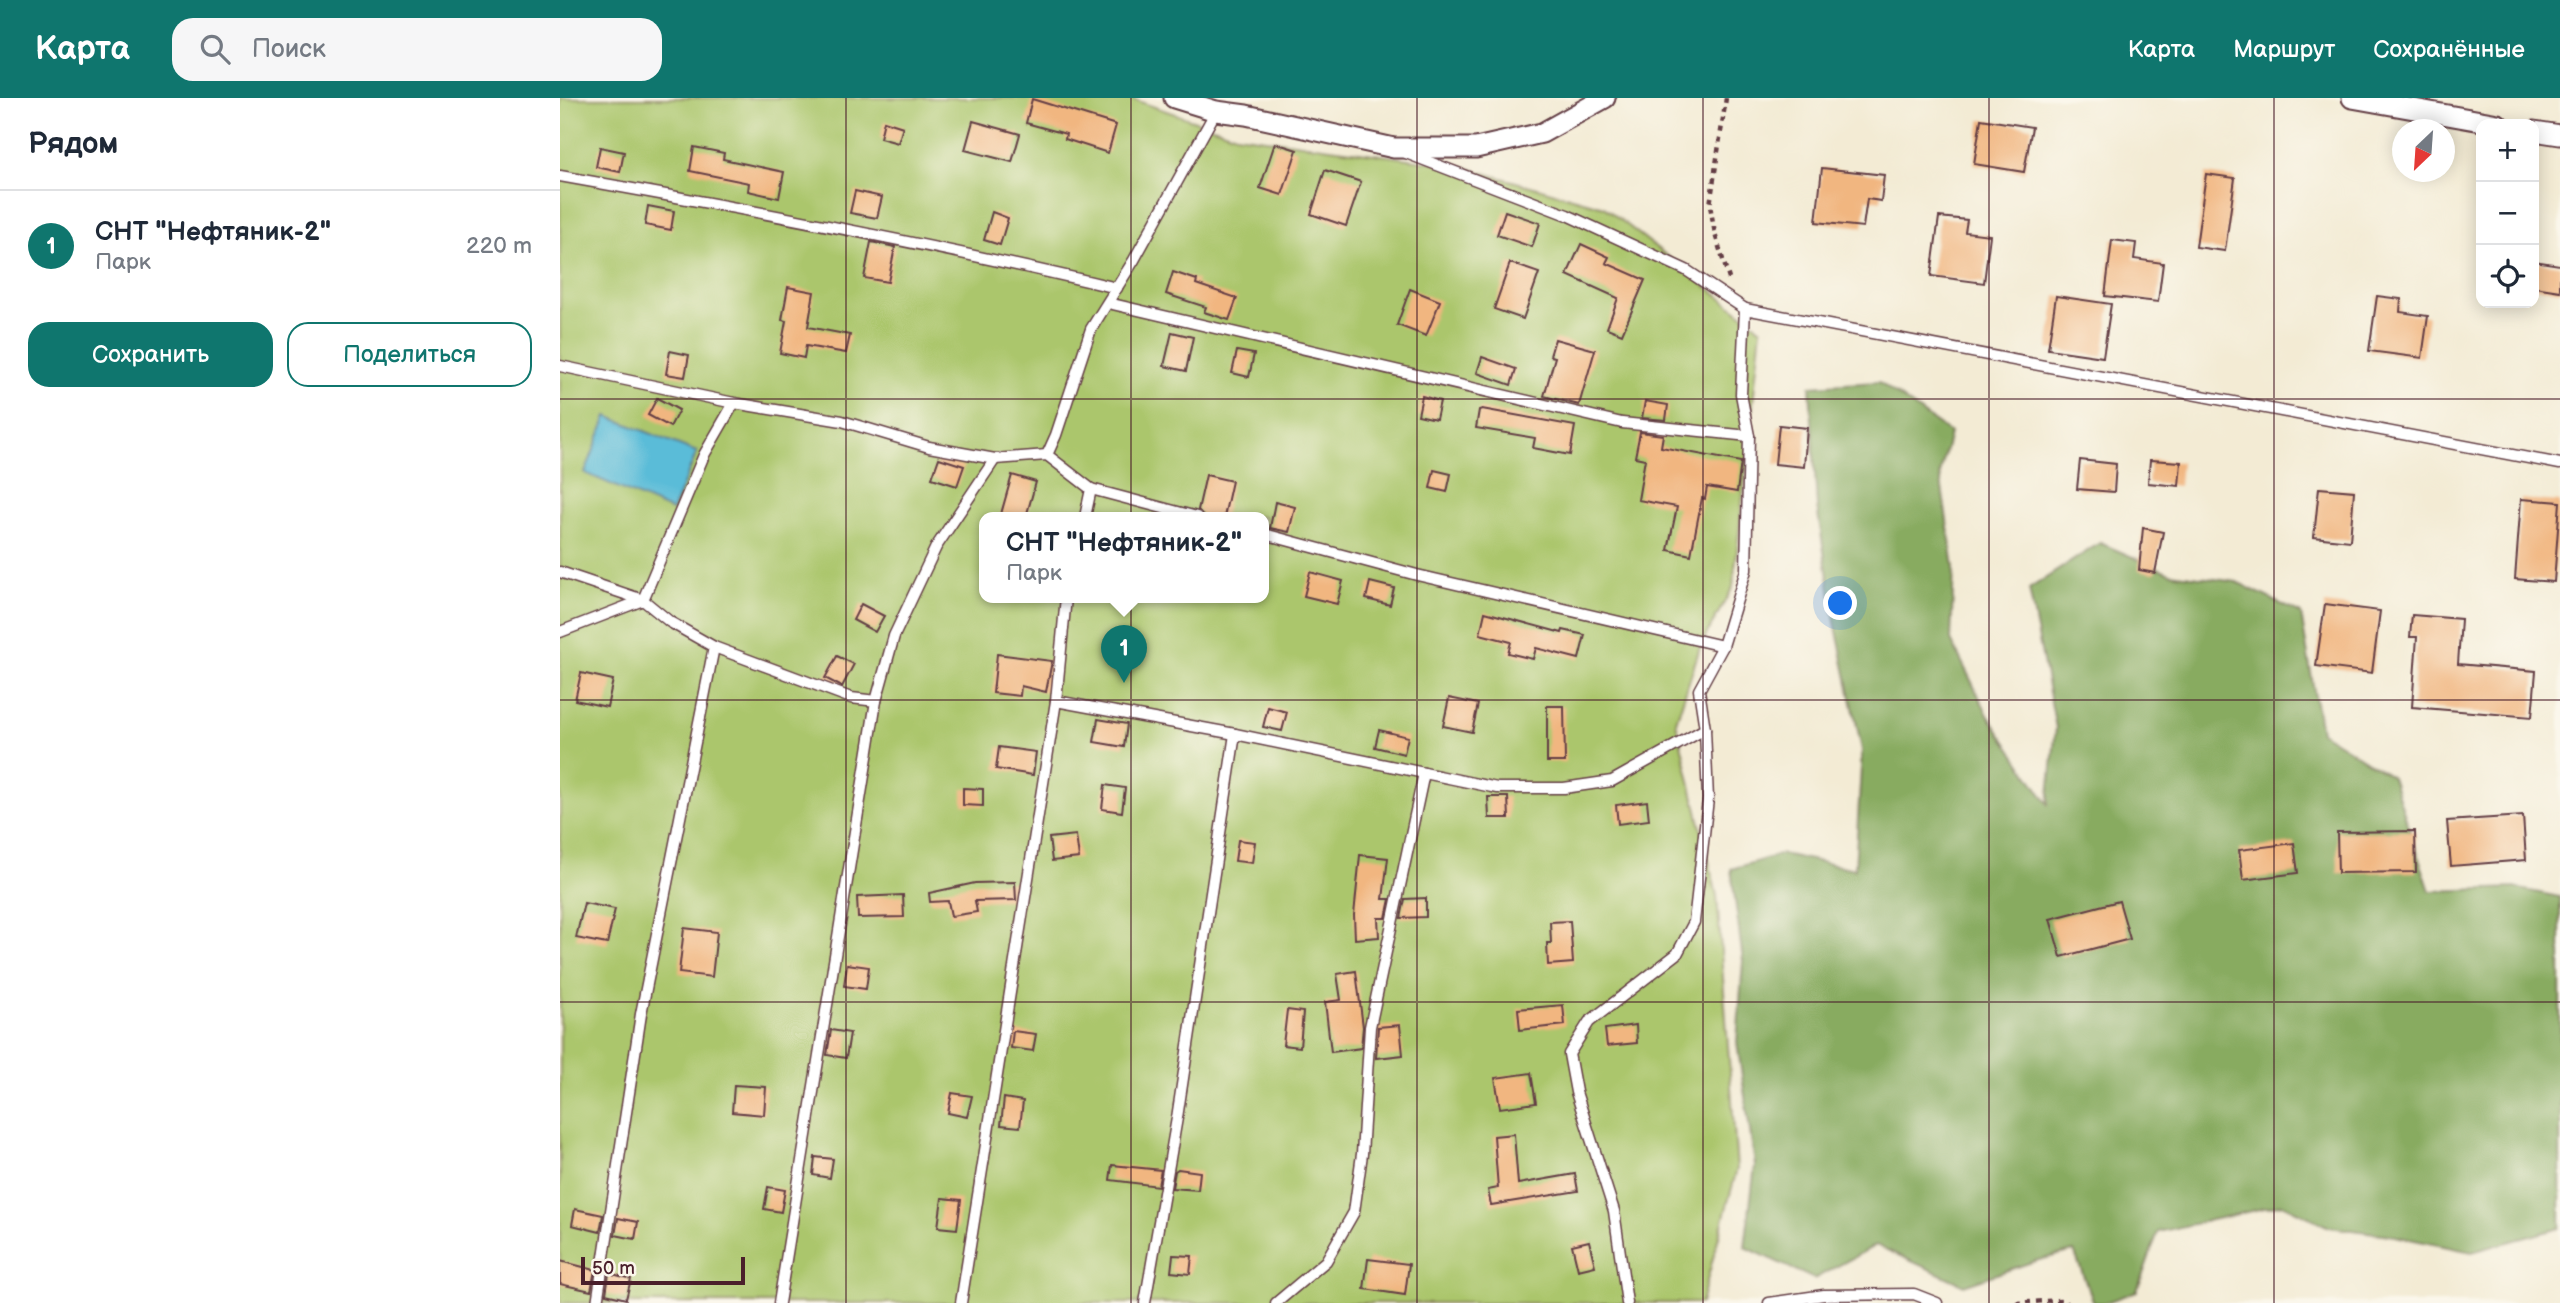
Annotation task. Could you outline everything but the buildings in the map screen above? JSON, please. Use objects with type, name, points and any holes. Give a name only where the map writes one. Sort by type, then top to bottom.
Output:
[{"type":"street","points":[[1174,98],[1216,111],[1246,115],[1394,148],[1476,148],[1542,133],[1605,98]]},
{"type":"street","points":[[2352,98],[2476,120]]},
{"type":"street","points":[[2539,132],[2560,135]]},
{"type":"lane","points":[[1047,455],[1091,329],[1117,288],[1216,111]]},
{"type":"lane","points":[[1394,148],[1603,231],[1686,270],[1745,309],[2560,464]]},
{"type":"lane","points":[[560,176],[770,213],[1013,263],[1117,288]]},
{"type":"lane","points":[[1108,303],[1622,423],[1749,436]]},
{"type":"lane","points":[[1627,1303],[1614,1211],[1576,1092],[1569,1054],[1589,1022],[1677,954],[1695,922],[1708,799],[1705,729],[1699,690],[1723,646],[1746,570],[1749,436],[1741,394],[1745,309]]},
{"type":"lane","points":[[560,366],[734,403],[842,421],[929,447],[995,459],[1047,455],[1091,489],[1178,512]]},
{"type":"lane","points":[[560,632],[643,600],[704,455],[734,403]]},
{"type":"lane","points":[[779,1303],[876,701],[894,636],[936,547],[995,459]]},
{"type":"lane","points":[[1085,512],[1091,489]]},
{"type":"lane","points":[[1269,535],[1417,575],[1723,646]]},
{"type":"lane","points":[[560,572],[643,600],[670,622],[714,647],[851,698],[876,701]]},
{"type":"lane","points":[[961,1303],[1056,701],[1065,603]]},
{"type":"lane","points":[[597,1303],[641,1014],[714,647]]},
{"type":"lane","points":[[1056,701],[1235,734],[1496,788],[1564,788],[1612,781],[1705,729]]},
{"type":"lane","points":[[1145,1303],[1177,1118],[1235,734]]},
{"type":"lane","points":[[1276,1303],[1326,1261],[1354,1212],[1362,1154],[1370,1027],[1424,773]]},
{"type":"lane","points":[[1769,1303],[1824,1295],[1914,1294],[1937,1303]]},
{"type":"path","points":[[1726,98],[1710,205],[1725,271],[1745,309]]},
{"type":"path","points":[[2016,1303],[2061,1300],[2067,1303]]},
{"type":"green space","points":[[560,98],[1129,98],[1236,135],[1460,166],[1604,207],[1761,329],[1733,587],[1701,644],[1676,722],[1717,896],[1737,1169],[1701,1303],[560,1303]]},
{"type":"green space","points":[[1879,382],[1950,433],[1940,474],[1954,567],[1951,640],[1988,715],[2048,804],[2056,728],[2029,589],[2100,543],[2170,573],[2237,582],[2301,614],[2321,732],[2392,777],[2430,891],[2515,888],[2560,897],[2560,1228],[2472,1252],[2390,1235],[2329,1227],[2282,1204],[2158,1232],[2137,1291],[2104,1303],[2094,1303],[2074,1251],[1964,1285],[1876,1245],[1814,1279],[1745,1247],[1755,1165],[1737,1042],[1743,961],[1731,869],[1782,854],[1855,869],[1862,750],[1835,622],[1817,507],[1810,386]]},
{"type":"water","points":[[607,416],[697,452],[672,511],[585,473]]},
{"type":"place","name":"СНТ \"Нефтяник-2\"","points":[[1124,683]]}]
